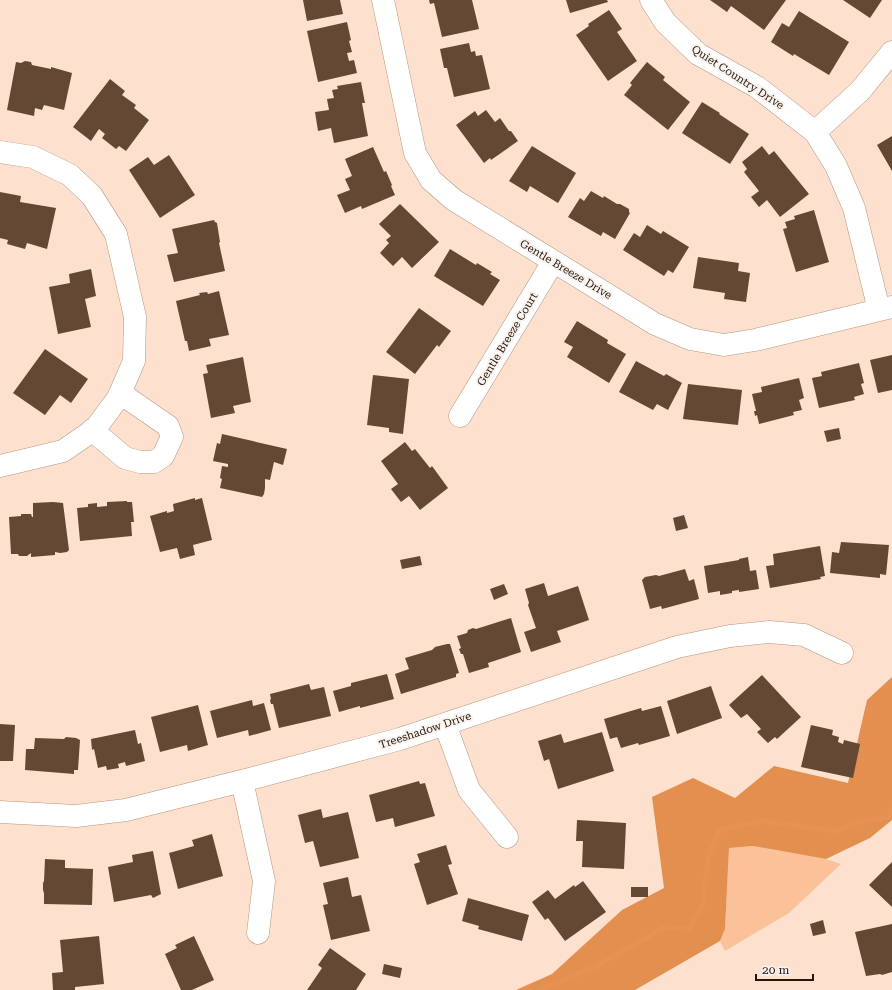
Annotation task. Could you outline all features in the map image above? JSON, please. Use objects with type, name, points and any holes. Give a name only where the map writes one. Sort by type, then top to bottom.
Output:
[{"type":"street","name":"Gentle Breeze Drive","points":[[383,0],[416,153],[431,180],[454,200],[553,262],[655,324],[690,339],[724,345],[755,340],[886,309]]},
{"type":"street","name":"Quiet Country Drive","points":[[650,0],[665,22],[698,54],[757,87],[815,132],[836,166],[854,208],[886,309]]},
{"type":"street","points":[[815,132],[860,91],[892,52]]},
{"type":"street","points":[[0,152],[33,157],[70,175],[92,196],[116,234],[135,317],[134,361],[118,398],[92,430],[63,450],[0,466]]},
{"type":"street","name":"Gentle Breeze Court","points":[[460,416],[553,262]]},
{"type":"street","points":[[92,430],[125,458],[140,462],[154,462],[163,456],[172,436],[168,426],[120,393]]},
{"type":"street","name":"Treeshadow Drive","points":[[0,812],[76,816],[126,810],[400,739],[573,680],[677,647],[730,636],[769,632],[804,635],[842,653]]},
{"type":"street","points":[[445,724],[469,790],[507,837]]},
{"type":"street","points":[[242,781],[264,881],[258,933]]},
{"type":"shaded area","points":[[892,677],[892,820],[870,838],[826,859],[753,846],[729,848],[725,929],[720,941],[635,990],[516,990],[552,974],[622,910],[664,888],[652,797],[693,778],[735,798],[774,766],[848,783],[867,700]]},
{"type":"shaded area","points":[[753,846],[826,859],[841,864],[789,913],[725,951],[720,941],[725,929],[729,848]]},
{"type":"building","points":[[303,0],[340,0],[343,14],[307,21]]},
{"type":"building","points":[[429,0],[472,0],[479,29],[442,37],[434,3],[430,4]]},
{"type":"building","points":[[566,0],[607,0],[608,2],[570,13]]},
{"type":"building","points":[[710,0],[786,0],[764,30],[731,6],[727,12]]},
{"type":"building","points":[[843,0],[882,0],[870,18]]},
{"type":"building","points":[[609,10],[622,29],[617,32],[637,61],[608,81],[576,35],[589,26],[588,24]]},
{"type":"building","points":[[799,11],[849,42],[829,75],[794,54],[793,56],[771,42],[782,23],[789,27]]},
{"type":"building","points":[[347,22],[352,52],[347,53],[349,61],[354,60],[357,73],[318,82],[307,31]]},
{"type":"building","points":[[469,43],[471,52],[475,51],[476,56],[482,55],[490,89],[454,97],[447,68],[444,68],[440,49]]},
{"type":"building","points":[[25,61],[31,62],[32,65],[51,69],[51,67],[72,73],[64,110],[44,105],[42,110],[35,108],[34,116],[7,110],[16,62],[21,63]]},
{"type":"building","points":[[647,62],[665,77],[663,80],[690,102],[668,130],[624,95],[632,85],[630,83]]},
{"type":"building","points":[[110,79],[125,91],[122,95],[136,105],[134,108],[149,120],[126,151],[119,146],[116,149],[102,138],[105,134],[99,129],[91,141],[73,127]]},
{"type":"building","points":[[361,82],[365,103],[362,103],[368,136],[334,143],[331,128],[318,131],[315,112],[329,110],[327,99],[334,98],[332,90],[338,89],[337,86]]},
{"type":"building","points":[[702,102],[749,134],[730,164],[682,133]]},
{"type":"building","points":[[486,110],[495,122],[500,118],[518,141],[491,160],[490,158],[484,163],[456,125],[475,111],[478,116]]},
{"type":"building","points":[[892,136],[892,171],[877,145]]},
{"type":"building","points":[[532,146],[576,173],[558,203],[530,186],[527,192],[509,181]]},
{"type":"building","points":[[762,146],[769,155],[774,151],[809,194],[780,217],[767,200],[759,207],[751,197],[759,191],[744,172],[747,169],[742,162]]},
{"type":"building","points":[[373,147],[384,172],[386,171],[395,195],[362,209],[361,206],[345,213],[337,195],[350,190],[345,179],[352,176],[345,159]]},
{"type":"building","points":[[169,155],[195,195],[160,218],[129,170],[148,157],[154,165]]},
{"type":"building","points":[[591,191],[629,209],[630,213],[615,239],[603,232],[601,236],[568,217],[580,198],[584,201]]},
{"type":"building","points":[[0,192],[21,196],[20,202],[56,208],[47,249],[27,243],[25,249],[7,244],[8,240],[0,238]]},
{"type":"building","points":[[400,204],[439,242],[412,268],[402,257],[393,266],[380,253],[389,243],[386,240],[391,236],[379,224]]},
{"type":"building","points":[[814,210],[829,262],[796,272],[783,229],[787,228],[785,222],[795,219],[794,216]]},
{"type":"building","points":[[214,220],[217,223],[219,243],[225,271],[174,282],[167,255],[178,253],[172,229]]},
{"type":"building","points":[[647,225],[661,234],[663,231],[689,247],[673,273],[668,270],[664,276],[623,250],[634,233],[640,237]]},
{"type":"building","points":[[450,249],[476,265],[477,263],[492,272],[490,274],[500,280],[483,306],[434,276]]},
{"type":"building","points":[[698,257],[739,263],[738,271],[750,273],[746,302],[724,299],[725,293],[693,288]]},
{"type":"building","points":[[91,269],[96,296],[85,299],[91,327],[58,334],[49,287],[70,283],[69,274]]},
{"type":"building","points":[[219,291],[229,335],[209,339],[211,346],[189,351],[187,341],[185,341],[176,301],[200,295],[199,293],[207,292],[208,294]]},
{"type":"building","points":[[419,308],[451,331],[439,347],[437,345],[415,374],[386,352]]},
{"type":"building","points":[[577,321],[608,340],[607,343],[626,354],[609,383],[567,357],[573,347],[564,342]]},
{"type":"building","points":[[45,349],[88,379],[71,403],[60,395],[45,415],[13,393]]},
{"type":"building","points":[[892,355],[892,390],[878,393],[870,360]]},
{"type":"building","points":[[243,357],[251,402],[233,406],[235,413],[211,418],[203,374],[208,373],[206,365]]},
{"type":"building","points":[[636,361],[664,376],[666,374],[682,383],[668,410],[657,404],[653,410],[619,392]]},
{"type":"building","points":[[859,363],[864,383],[861,384],[864,394],[854,397],[855,400],[819,408],[812,378],[822,376],[821,372]]},
{"type":"building","points":[[373,375],[409,379],[403,434],[389,432],[389,428],[367,425]]},
{"type":"building","points":[[799,378],[804,398],[799,400],[802,410],[793,412],[794,415],[759,424],[757,415],[755,416],[754,411],[756,411],[752,394],[762,392],[761,387]]},
{"type":"building","points":[[688,384],[742,390],[738,425],[683,419]]},
{"type":"building","points":[[839,428],[841,439],[827,442],[824,431]]},
{"type":"building","points":[[222,434],[287,449],[283,465],[274,462],[270,480],[265,479],[264,494],[262,497],[220,488],[222,466],[228,467],[228,464],[213,461],[217,443],[220,444]]},
{"type":"building","points":[[405,442],[412,451],[415,449],[430,468],[432,466],[448,488],[420,510],[409,496],[401,502],[391,489],[398,484],[381,461]]},
{"type":"building","points":[[195,498],[195,500],[202,498],[212,540],[193,545],[195,555],[180,559],[177,548],[160,552],[150,516],[167,511],[167,513],[174,511],[173,504]]},
{"type":"building","points":[[107,502],[132,502],[134,522],[131,522],[132,536],[80,541],[77,508],[88,507],[88,504],[97,503],[97,507],[107,506]]},
{"type":"building","points":[[33,503],[63,503],[69,550],[67,552],[60,553],[55,552],[55,555],[31,557],[31,553],[27,556],[11,554],[9,517],[21,516],[21,514],[31,514],[33,517]]},
{"type":"building","points":[[684,515],[688,528],[676,531],[673,518]]},
{"type":"building","points":[[841,542],[889,545],[886,575],[880,574],[880,578],[830,573],[832,552],[839,553]]},
{"type":"building","points":[[820,546],[825,576],[820,577],[821,579],[770,588],[766,566],[774,565],[773,554]]},
{"type":"building","points":[[420,556],[422,565],[402,569],[400,560]]},
{"type":"building","points":[[748,557],[750,571],[756,570],[759,589],[739,592],[739,590],[732,591],[732,593],[720,595],[720,591],[708,593],[704,566]]},
{"type":"building","points":[[685,569],[689,581],[694,579],[699,599],[662,609],[661,606],[650,609],[642,580],[645,577],[656,575],[659,576]]},
{"type":"building","points":[[544,583],[548,596],[578,586],[589,620],[557,631],[561,642],[531,652],[524,632],[536,628],[528,605],[529,603],[525,589]]},
{"type":"building","points":[[504,584],[508,594],[494,600],[490,589]]},
{"type":"building","points":[[511,618],[521,652],[488,663],[489,667],[469,673],[463,654],[461,654],[459,649],[461,648],[457,636],[467,633],[468,630],[473,628],[476,629]]},
{"type":"building","points":[[450,644],[459,673],[456,674],[456,677],[401,694],[395,674],[409,669],[405,658]]},
{"type":"building","points":[[387,674],[394,699],[339,712],[333,691],[351,686],[351,683]]},
{"type":"building","points":[[762,675],[801,717],[777,739],[775,737],[768,743],[757,732],[761,729],[747,714],[741,718],[729,705]]},
{"type":"building","points":[[309,684],[311,690],[324,687],[331,716],[279,728],[273,704],[271,704],[270,694]]},
{"type":"building","points":[[711,686],[722,718],[677,734],[667,701]]},
{"type":"building","points":[[252,700],[253,706],[264,703],[271,730],[249,736],[248,730],[217,738],[210,711]]},
{"type":"building","points":[[198,705],[208,745],[188,751],[187,745],[160,752],[151,717]]},
{"type":"building","points":[[661,706],[670,736],[639,745],[638,743],[621,748],[617,737],[610,739],[604,719],[641,708],[642,711]]},
{"type":"building","points":[[0,724],[15,725],[13,761],[0,761]]},
{"type":"building","points":[[811,725],[833,730],[832,735],[839,737],[838,742],[843,744],[844,740],[860,744],[853,778],[801,767]]},
{"type":"building","points":[[135,730],[138,744],[141,743],[145,761],[126,766],[125,762],[118,764],[119,768],[107,770],[106,766],[98,768],[94,749],[92,750],[91,739]]},
{"type":"building","points":[[602,732],[614,771],[558,789],[549,759],[544,761],[538,741],[561,734],[564,743]]},
{"type":"building","points":[[66,737],[80,740],[78,770],[74,770],[74,774],[25,770],[26,749],[34,749],[35,738],[64,739]]},
{"type":"building","points":[[419,781],[420,784],[425,783],[435,816],[395,827],[393,818],[376,822],[369,795]]},
{"type":"building","points":[[321,809],[323,818],[348,812],[359,858],[320,867],[313,841],[305,843],[298,815]]},
{"type":"building","points":[[577,820],[626,823],[624,869],[582,867],[583,841],[576,841]]},
{"type":"building","points":[[212,834],[223,876],[178,889],[169,853],[194,846],[192,840]]},
{"type":"building","points":[[446,845],[452,864],[448,865],[458,894],[427,905],[414,864],[420,862],[417,854]]},
{"type":"building","points":[[153,851],[161,894],[153,898],[151,895],[114,902],[108,867],[133,862],[132,855]]},
{"type":"building","points":[[45,859],[65,860],[65,868],[93,869],[92,905],[44,904],[43,883]]},
{"type":"building","points":[[892,862],[892,907],[869,885]]},
{"type":"building","points":[[348,877],[352,897],[361,895],[370,931],[331,940],[323,905],[328,904],[323,883]]},
{"type":"building","points":[[583,881],[606,912],[565,941],[548,918],[545,920],[532,902],[548,890],[555,899],[574,885],[575,887]]},
{"type":"building","points":[[631,887],[648,887],[648,897],[631,897]]},
{"type":"building","points":[[468,898],[529,915],[522,941],[478,929],[479,926],[462,921]]},
{"type":"building","points":[[823,920],[826,933],[813,936],[810,924]]},
{"type":"building","points":[[892,924],[892,972],[882,975],[866,976],[855,932]]},
{"type":"building","points":[[99,936],[104,984],[75,987],[75,990],[53,990],[52,973],[63,972],[60,940]]},
{"type":"building","points":[[194,936],[214,980],[192,990],[181,990],[165,954],[177,948],[175,945]]},
{"type":"building","points":[[330,948],[366,974],[356,990],[307,990],[322,968],[318,965]]},
{"type":"building","points":[[384,964],[402,968],[400,978],[382,974]]},
{"type":"waterway","points":[[540,990],[597,966],[665,927],[689,929],[703,905],[709,855],[720,830],[762,821],[836,831],[865,820],[887,818],[892,810]]}]
